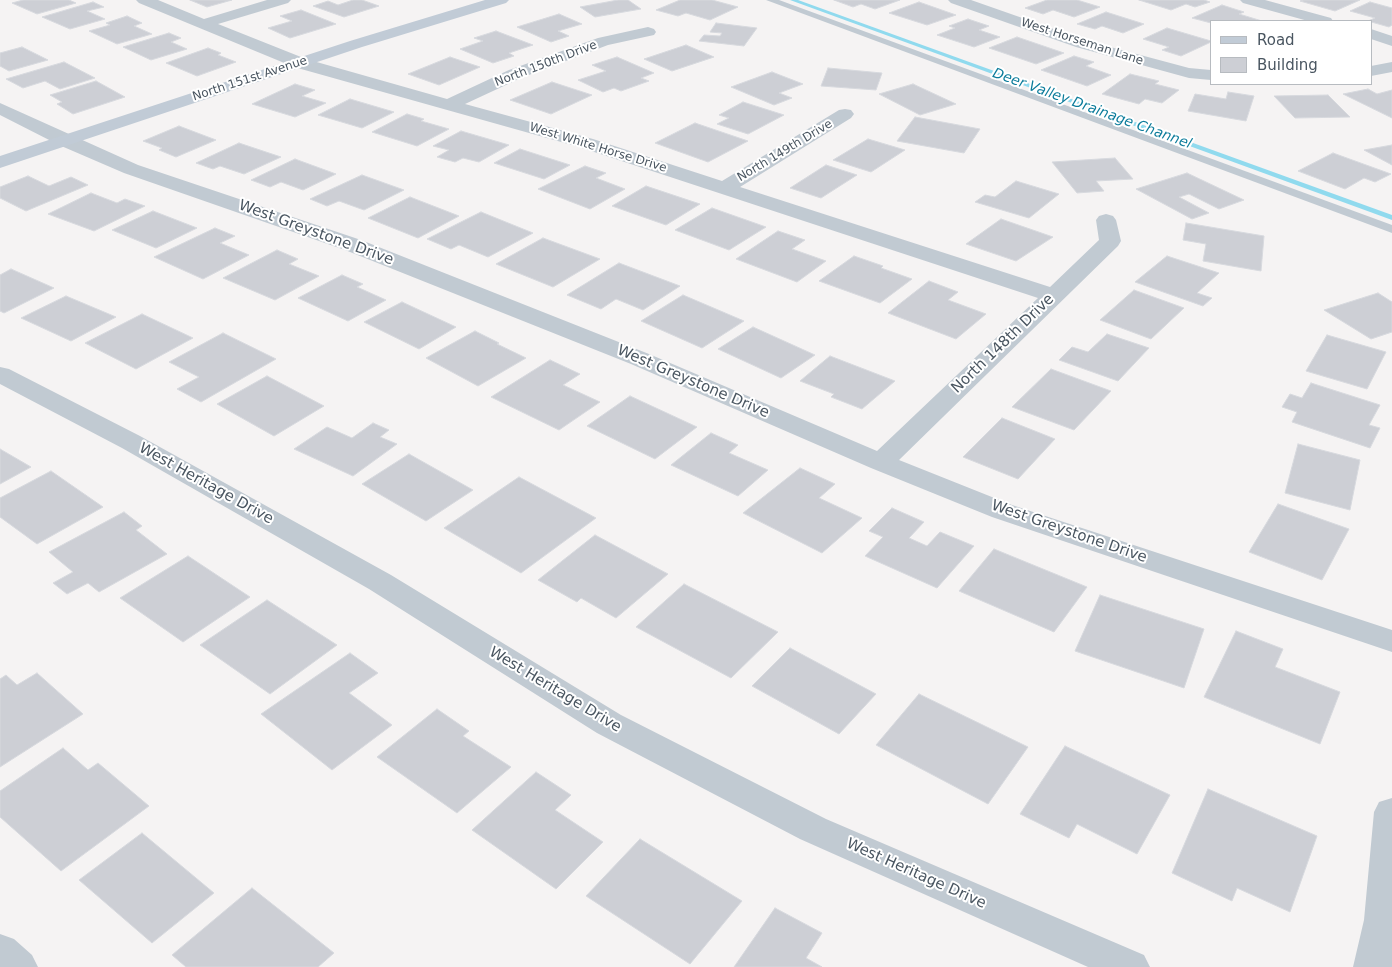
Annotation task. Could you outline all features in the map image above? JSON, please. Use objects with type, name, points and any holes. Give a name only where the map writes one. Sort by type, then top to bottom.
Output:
[{"type":"street","name":"West White Horse Drive","points":[[144,0],[206,23],[300,63],[586,143],[1054,295]]},
{"type":"street","points":[[206,23],[283,0]]},
{"type":"street","name":"North 151st Avenue","points":[[0,162],[300,63],[501,0]]},
{"type":"street","name":"West Horseman Lane","points":[[956,0],[1082,44],[1189,73],[1210,75]]},
{"type":"street","points":[[1248,0],[1321,20]]},
{"type":"street","name":"North 150th Drive","points":[[448,105],[515,74],[568,54],[604,41],[648,32]]},
{"type":"street","points":[[1372,34],[1392,41]]},
{"type":"street","points":[[1372,71],[1392,67]]},
{"type":"street","name":"West Greystone Drive","points":[[0,108],[66,141],[131,169],[363,248],[640,359],[881,462],[1002,511],[1392,642]]},
{"type":"street","name":"North 149th Drive","points":[[724,188],[845,114]]},
{"type":"street","name":"North 148th Drive","points":[[881,462],[1110,241],[1106,220]]},
{"type":"street","name":"West Heritage Drive","points":[[0,374],[131,442],[380,582],[609,724],[812,829],[1130,967]]},
{"type":"street","points":[[1373,967],[1383,920],[1392,812]]},
{"type":"street","points":[[0,951],[18,967]]},
{"type":"lane","points":[[771,0],[1392,229]]},
{"type":"building","points":[[23,0],[69,0],[76,3],[37,14],[12,3]]},
{"type":"building","points":[[190,0],[232,0],[207,7]]},
{"type":"building","points":[[353,0],[362,0],[379,6],[344,17],[313,6],[328,1],[338,5]]},
{"type":"building","points":[[628,0],[641,9],[595,17],[580,7]]},
{"type":"building","points":[[680,0],[712,0],[738,7],[710,20],[686,13],[678,16],[656,10]]},
{"type":"building","points":[[834,0],[900,0],[875,9],[861,4],[853,7]]},
{"type":"building","points":[[1047,0],[1077,0],[1100,7],[1074,17],[1053,10],[1043,14],[1025,8]]},
{"type":"building","points":[[1139,0],[1204,0],[1210,2],[1195,7],[1186,4],[1171,10]]},
{"type":"building","points":[[1360,0],[1335,11],[1300,1]]},
{"type":"building","points":[[93,2],[104,7],[87,11],[105,19],[70,29],[42,17]]},
{"type":"building","points":[[919,2],[956,15],[927,25],[889,13]]},
{"type":"building","points":[[1370,2],[1392,8],[1392,25],[1389,27],[1372,22],[1370,20],[1375,18],[1350,11]]},
{"type":"building","points":[[1222,5],[1244,12],[1239,14],[1259,20],[1210,20],[1210,23],[1192,18]]},
{"type":"building","points":[[301,10],[336,24],[290,38],[268,28],[292,21],[280,16]]},
{"type":"building","points":[[1106,12],[1144,24],[1123,33],[1102,26],[1095,29],[1077,24]]},
{"type":"building","points":[[559,14],[582,24],[558,31],[569,36],[551,42],[517,27]]},
{"type":"building","points":[[127,16],[142,23],[134,26],[152,34],[117,44],[89,31],[110,25],[106,23]]},
{"type":"building","points":[[968,19],[989,26],[979,30],[1000,37],[974,47],[937,35],[955,28],[949,26]]},
{"type":"building","points":[[716,23],[757,28],[744,46],[699,41],[704,35],[720,36],[722,33],[710,32]]},
{"type":"building","points":[[1167,28],[1210,41],[1210,42],[1181,56],[1162,50],[1169,47],[1143,39]]},
{"type":"building","points":[[496,31],[533,45],[509,53],[514,56],[493,63],[460,49],[483,41],[474,38]]},
{"type":"building","points":[[169,33],[181,38],[171,42],[187,49],[151,60],[123,47]]},
{"type":"building","points":[[1017,37],[1064,53],[1036,64],[989,48]]},
{"type":"building","points":[[686,45],[714,57],[672,71],[644,59]]},
{"type":"building","points":[[22,47],[48,60],[9,71],[0,66],[0,53]]},
{"type":"building","points":[[208,48],[221,53],[218,55],[236,62],[197,76],[166,63]]},
{"type":"building","points":[[1074,56],[1094,62],[1086,66],[1111,75],[1087,86],[1041,70]]},
{"type":"building","points":[[450,57],[480,67],[439,85],[408,74]]},
{"type":"building","points":[[617,57],[654,73],[641,78],[649,81],[621,91],[614,88],[603,92],[578,80],[606,71],[592,65]]},
{"type":"building","points":[[64,62],[95,78],[60,89],[45,81],[23,88],[6,79]]},
{"type":"building","points":[[828,68],[882,73],[876,90],[821,86]]},
{"type":"building","points":[[772,72],[803,84],[779,93],[792,98],[774,105],[731,87]]},
{"type":"building","points":[[1130,74],[1159,81],[1155,84],[1179,90],[1162,103],[1145,99],[1139,104],[1102,94]]},
{"type":"building","points":[[96,81],[125,97],[73,114],[57,104],[62,102],[50,95]]},
{"type":"building","points":[[552,82],[592,95],[551,114],[510,100]]},
{"type":"building","points":[[295,84],[315,90],[302,96],[326,103],[295,117],[252,104]]},
{"type":"building","points":[[913,84],[956,104],[920,115],[879,94]]},
{"type":"building","points":[[1368,89],[1377,94],[1392,90],[1392,118],[1343,94]]},
{"type":"building","points":[[1228,92],[1254,96],[1246,121],[1188,111],[1195,94],[1226,99]]},
{"type":"building","points":[[1328,95],[1350,117],[1295,118],[1274,96]]},
{"type":"building","points":[[350,99],[394,112],[362,128],[318,115]]},
{"type":"building","points":[[743,102],[784,115],[748,134],[717,124],[729,118],[719,115]]},
{"type":"building","points":[[407,114],[424,119],[421,121],[449,129],[417,146],[372,132]]},
{"type":"building","points":[[915,117],[980,129],[964,153],[897,141]]},
{"type":"building","points":[[695,123],[748,141],[708,162],[655,143]]},
{"type":"building","points":[[179,126],[216,140],[176,157],[159,150],[162,148],[143,141]]},
{"type":"building","points":[[461,131],[509,145],[479,162],[463,158],[455,162],[437,157],[449,150],[433,146]]},
{"type":"building","points":[[868,139],[905,150],[871,172],[833,160]]},
{"type":"building","points":[[239,143],[281,157],[244,174],[220,166],[213,169],[196,163]]},
{"type":"building","points":[[1392,145],[1392,165],[1364,150]]},
{"type":"building","points":[[520,149],[570,165],[544,179],[494,163]]},
{"type":"building","points":[[1333,153],[1391,174],[1375,182],[1364,178],[1345,189],[1298,171]]},
{"type":"building","points":[[1115,158],[1133,179],[1096,181],[1104,191],[1077,193],[1052,162]]},
{"type":"building","points":[[295,159],[336,174],[303,190],[281,182],[270,187],[251,180]]},
{"type":"building","points":[[826,165],[857,175],[821,198],[790,188]]},
{"type":"building","points":[[585,166],[606,173],[596,178],[625,189],[590,209],[538,189]]},
{"type":"building","points":[[1187,173],[1244,200],[1219,209],[1189,194],[1179,197],[1209,213],[1192,219],[1136,189]]},
{"type":"building","points":[[362,175],[404,190],[364,210],[339,201],[327,206],[310,199]]},
{"type":"building","points":[[28,176],[49,186],[71,177],[88,185],[26,211],[0,198],[0,187]]},
{"type":"building","points":[[1016,181],[1059,194],[1029,218],[975,202],[985,195],[995,197]]},
{"type":"building","points":[[646,186],[700,204],[666,225],[612,206]]},
{"type":"building","points":[[91,193],[117,203],[125,199],[145,206],[94,231],[48,214]]},
{"type":"building","points":[[410,197],[459,216],[418,238],[368,218]]},
{"type":"building","points":[[712,208],[766,227],[729,250],[675,230]]},
{"type":"building","points":[[153,211],[197,228],[156,248],[112,230]]},
{"type":"building","points":[[481,212],[533,233],[488,257],[459,245],[451,249],[427,239]]},
{"type":"building","points":[[1001,219],[1053,237],[1016,261],[966,244]]},
{"type":"building","points":[[1186,223],[1264,236],[1261,271],[1203,261],[1206,244],[1183,240]]},
{"type":"building","points":[[215,228],[235,236],[220,243],[249,255],[203,279],[154,257]]},
{"type":"building","points":[[778,231],[805,240],[792,249],[826,261],[797,282],[736,259]]},
{"type":"building","points":[[543,238],[600,259],[553,287],[496,264]]},
{"type":"building","points":[[277,250],[298,259],[289,264],[319,276],[275,300],[223,278]]},
{"type":"building","points":[[854,256],[912,279],[880,303],[819,281]]},
{"type":"building","points":[[1167,256],[1219,273],[1197,293],[1212,298],[1203,306],[1135,282]]},
{"type":"building","points":[[619,263],[680,286],[643,310],[616,299],[601,309],[567,295]]},
{"type":"building","points":[[11,269],[54,288],[4,313],[0,311],[0,275]]},
{"type":"building","points":[[342,275],[363,284],[357,287],[386,300],[348,321],[298,298]]},
{"type":"building","points":[[929,281],[958,292],[948,300],[986,314],[956,339],[888,313]]},
{"type":"building","points":[[1134,290],[1184,308],[1151,339],[1100,320]]},
{"type":"building","points":[[1378,293],[1392,302],[1392,332],[1371,339],[1324,310]]},
{"type":"building","points":[[683,295],[744,321],[702,348],[641,321]]},
{"type":"building","points":[[66,296],[116,317],[71,341],[21,318]]},
{"type":"building","points":[[402,302],[456,327],[419,349],[364,322]]},
{"type":"building","points":[[142,314],[193,338],[136,369],[85,343]]},
{"type":"building","points":[[753,327],[815,355],[781,378],[718,349]]},
{"type":"building","points":[[475,331],[526,358],[478,386],[426,358]]},
{"type":"building","points":[[223,333],[276,359],[201,402],[177,389],[199,377],[169,362]]},
{"type":"building","points":[[1107,334],[1149,348],[1118,381],[1059,360],[1072,347],[1088,352]]},
{"type":"building","points":[[1327,335],[1386,352],[1367,389],[1306,371]]},
{"type":"building","points":[[830,356],[895,381],[862,409],[831,397],[834,394],[800,381]]},
{"type":"building","points":[[550,360],[580,374],[563,385],[600,402],[559,430],[491,397]]},
{"type":"building","points":[[1051,369],[1111,391],[1074,430],[1012,407]]},
{"type":"building","points":[[267,376],[324,406],[274,436],[217,404]]},
{"type":"building","points":[[1311,383],[1380,405],[1369,425],[1380,428],[1370,448],[1292,422],[1297,412],[1282,407],[1290,394],[1302,398]]},
{"type":"building","points":[[630,396],[697,427],[655,459],[587,426]]},
{"type":"building","points":[[1002,418],[1055,439],[1018,479],[963,457]]},
{"type":"building","points":[[373,423],[389,430],[380,437],[397,444],[353,476],[294,449],[327,427],[352,438]]},
{"type":"building","points":[[711,433],[738,445],[729,453],[768,470],[738,496],[671,465]]},
{"type":"building","points":[[1298,444],[1360,460],[1350,510],[1285,493]]},
{"type":"building","points":[[0,449],[31,467],[0,484]]},
{"type":"building","points":[[409,454],[473,490],[426,521],[362,484]]},
{"type":"building","points":[[800,468],[835,484],[819,498],[862,518],[822,553],[743,513]]},
{"type":"building","points":[[51,471],[103,507],[37,544],[0,517],[0,498]]},
{"type":"building","points":[[519,477],[596,518],[521,573],[444,528]]},
{"type":"building","points":[[1278,504],[1349,529],[1322,580],[1249,552]]},
{"type":"building","points":[[892,508],[924,522],[909,538],[927,546],[940,532],[974,546],[937,588],[865,556],[883,537],[869,531]]},
{"type":"building","points":[[124,512],[142,526],[136,530],[167,554],[99,592],[88,583],[67,594],[53,583],[73,572],[49,552]]},
{"type":"building","points":[[595,535],[668,574],[616,618],[581,598],[577,602],[538,580]]},
{"type":"building","points":[[994,549],[1087,587],[1054,632],[959,591]]},
{"type":"building","points":[[188,556],[250,597],[183,642],[120,598]]},
{"type":"building","points":[[684,584],[778,632],[731,678],[636,627]]},
{"type":"building","points":[[1100,595],[1204,629],[1184,688],[1075,651]]},
{"type":"building","points":[[267,600],[337,645],[270,694],[200,645]]},
{"type":"building","points":[[1236,631],[1283,649],[1275,667],[1340,692],[1320,744],[1204,697]]},
{"type":"building","points":[[790,648],[876,694],[839,734],[752,686]]},
{"type":"building","points":[[350,653],[378,673],[349,693],[392,725],[332,770],[261,714]]},
{"type":"building","points":[[37,673],[83,714],[0,767],[0,679],[6,675],[17,685]]},
{"type":"building","points":[[919,694],[1028,747],[988,804],[876,745]]},
{"type":"building","points":[[437,709],[469,731],[463,736],[511,767],[457,813],[377,757]]},
{"type":"building","points":[[1065,746],[1170,795],[1137,854],[1077,824],[1069,838],[1020,814]]},
{"type":"building","points":[[63,748],[88,770],[98,763],[149,806],[61,871],[0,817],[0,791]]},
{"type":"building","points":[[536,772],[571,795],[555,810],[603,842],[556,889],[472,830]]},
{"type":"building","points":[[1208,789],[1317,836],[1290,912],[1237,888],[1232,901],[1172,873]]},
{"type":"building","points":[[142,833],[214,893],[152,943],[79,880]]},
{"type":"building","points":[[640,839],[742,901],[690,964],[586,896]]},
{"type":"building","points":[[252,888],[334,953],[318,967],[186,967],[172,955]]},
{"type":"building","points":[[775,908],[822,933],[806,958],[822,967],[734,967]]},
{"type":"waterway","name":"Deer Valley Drainage Channel","points":[[793,0],[1392,218]]}]
